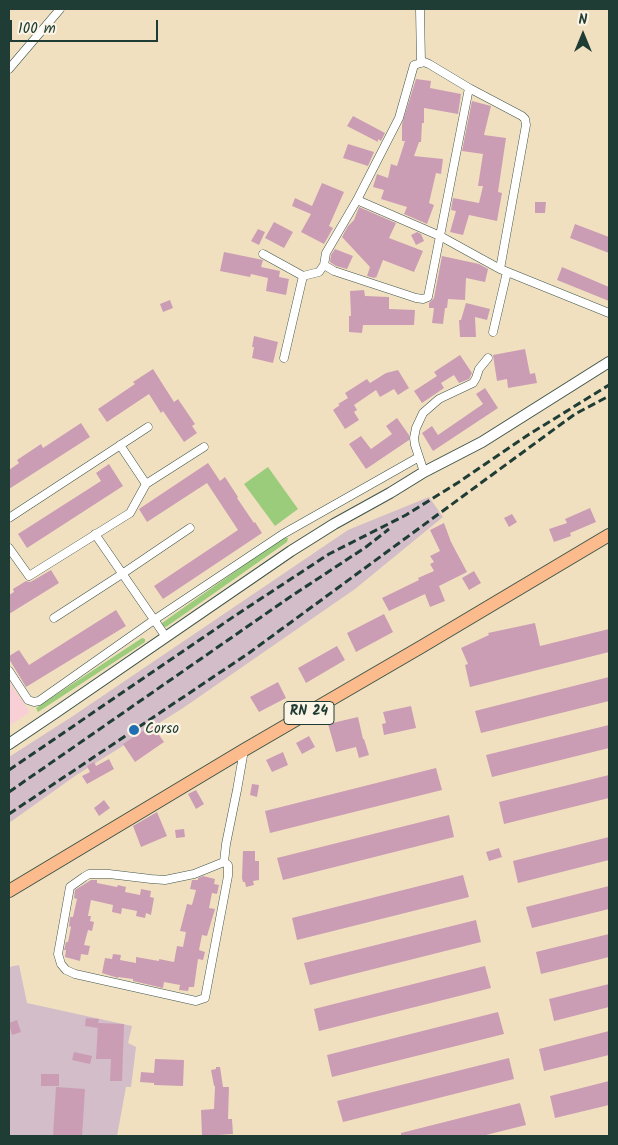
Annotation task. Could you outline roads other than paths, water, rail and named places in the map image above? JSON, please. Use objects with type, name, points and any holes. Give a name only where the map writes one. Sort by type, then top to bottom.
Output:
[{"type":"main road","name":"RN 24","points":[[9,891],[609,535]]},
{"type":"street","points":[[9,69],[60,9]]},
{"type":"street","points":[[420,9],[421,63]]},
{"type":"street","points":[[263,254],[303,276],[319,272],[324,265],[326,253],[357,200],[399,118],[414,65],[424,62],[430,64],[525,119],[526,125],[494,332]]},
{"type":"street","points":[[324,265],[334,272],[416,298],[423,299],[428,297],[469,88]]},
{"type":"street","points":[[357,200],[440,236],[504,270],[609,313]]},
{"type":"street","points":[[284,358],[303,276]]},
{"type":"street","points":[[424,472],[414,438],[416,428],[423,413],[439,400],[473,383],[478,369],[488,358]]},
{"type":"street","points":[[9,744],[291,551],[424,472],[482,442],[609,362]]},
{"type":"street","points":[[9,518],[148,427]]},
{"type":"street","points":[[120,446],[146,484]]},
{"type":"street","points":[[9,548],[29,576],[130,513],[146,484],[204,447]]},
{"type":"street","points":[[9,671],[28,700],[39,701],[154,620],[283,534],[419,457]]},
{"type":"street","points":[[54,618],[190,528]]},
{"type":"street","points":[[95,534],[166,637]]},
{"type":"street","points":[[224,862],[244,750]]},
{"type":"street","points":[[224,862],[228,865],[228,876],[205,998],[196,1001],[75,974],[66,970],[61,964],[58,954],[70,887],[84,877],[89,874],[108,874],[165,880],[194,874],[224,862]]},
{"type":"railway","points":[[9,770],[329,554],[406,515],[528,435],[609,385]]},
{"type":"railway","points":[[9,814],[249,653],[575,414],[609,396]]},
{"type":"railway","points":[[9,792],[290,597],[366,547],[389,529]]},
{"type":"place","name":"Corso","points":[[134,730]]}]
